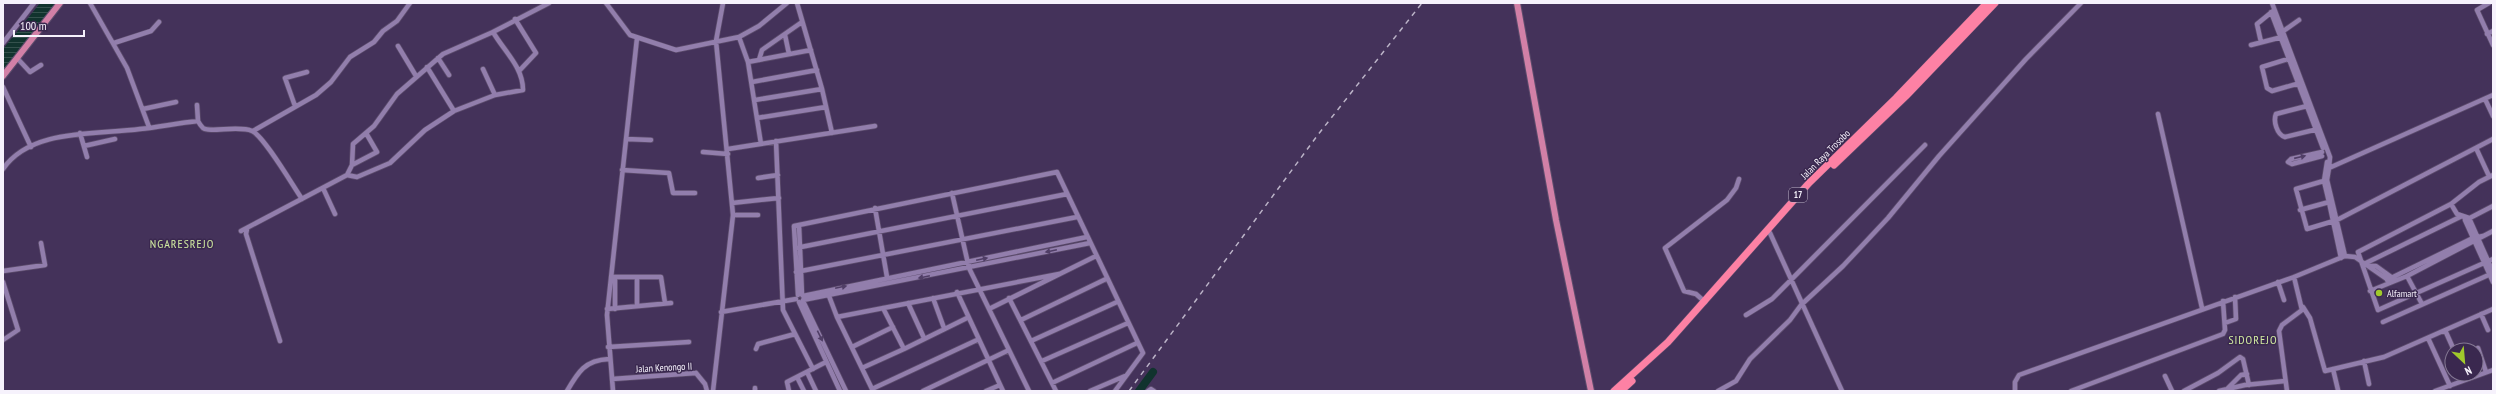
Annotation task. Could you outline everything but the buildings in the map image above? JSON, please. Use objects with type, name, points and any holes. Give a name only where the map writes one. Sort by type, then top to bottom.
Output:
[{"type":"highway","name":"Jalan Raya Trosobo","points":[[1621,391],[1671,346],[1809,182],[1896,98],[1987,3]]},
{"type":"highway","name":"Jalan Raya Trosobo","points":[[1614,391],[1668,342],[1702,299],[1806,192],[1906,96],[1995,3]]},
{"type":"main road","points":[[3,76],[60,3]]},
{"type":"main road","points":[[1517,3],[1556,220],[1591,391]]},
{"type":"street","points":[[3,43],[34,3]]},
{"type":"street","points":[[90,3],[114,42],[143,109],[149,127]]},
{"type":"street","points":[[253,131],[316,95],[331,82],[343,64],[374,42],[382,31],[401,17],[410,3]]},
{"type":"street","points":[[606,3],[627,32],[637,38],[676,50],[739,37],[759,26],[787,3]]},
{"type":"street","points":[[713,391],[733,215],[716,41],[724,3]]},
{"type":"street","points":[[797,3],[812,50],[832,133]]},
{"type":"street","points":[[1718,391],[1736,381],[1750,359],[1843,266],[1888,218],[2026,58],[2081,3]]},
{"type":"street","points":[[2272,3],[2273,11],[2318,129],[2323,150],[2329,165],[2326,181],[2329,202],[2348,256]]},
{"type":"street","points":[[2489,3],[2477,10],[2493,45]]},
{"type":"street","points":[[280,341],[244,230],[347,175],[352,165],[353,144],[377,123],[397,94],[443,54],[492,32],[545,4]]},
{"type":"street","points":[[2261,42],[2256,24],[2273,11]]},
{"type":"street","points":[[515,19],[536,53],[520,70]]},
{"type":"street","points":[[2251,45],[2282,35],[2299,20]]},
{"type":"street","points":[[114,42],[150,31],[159,22]]},
{"type":"street","points":[[759,60],[762,50],[802,22]]},
{"type":"street","points":[[2487,34],[2493,31]]},
{"type":"street","points":[[347,175],[357,177],[390,163],[425,130],[454,111],[495,95],[523,90],[520,70],[502,48],[492,32]]},
{"type":"street","points":[[785,35],[789,54]]},
{"type":"street","points":[[2282,35],[2288,59],[2300,83],[2307,106],[2318,129]]},
{"type":"street","points":[[739,37],[748,62],[756,100],[761,144]]},
{"type":"street","points":[[613,391],[608,347],[607,309],[613,277],[622,170],[637,38]]},
{"type":"street","points":[[398,46],[416,76]]},
{"type":"street","points":[[748,62],[812,50]]},
{"type":"street","points":[[17,58],[30,72],[42,65]]},
{"type":"street","points":[[438,58],[449,75]]},
{"type":"street","points":[[2288,59],[2262,67],[2267,88],[2272,91],[2300,83]]},
{"type":"street","points":[[427,67],[454,111]]},
{"type":"street","points":[[483,69],[495,95]]},
{"type":"street","points":[[752,82],[817,70]]},
{"type":"street","points":[[295,106],[285,78],[307,72]]},
{"type":"street","points":[[3,87],[31,147]]},
{"type":"street","points":[[756,100],[822,89]]},
{"type":"street","points":[[2329,165],[2493,96]]},
{"type":"street","points":[[2485,100],[2493,116]]},
{"type":"street","points":[[143,109],[176,102]]},
{"type":"street","points":[[197,105],[198,121],[208,130],[234,127],[253,131],[265,145],[302,199]]},
{"type":"street","points":[[2307,106],[2276,114],[2274,118],[2279,133],[2285,137],[2318,129]]},
{"type":"street","points":[[757,118],[826,107]]},
{"type":"street","points":[[2158,114],[2202,308]]},
{"type":"street","points":[[3,169],[14,156],[31,147],[54,139],[80,133],[198,121]]},
{"type":"street","points":[[703,152],[728,152],[776,141],[875,126]]},
{"type":"street","points":[[80,133],[87,157]]},
{"type":"street","points":[[352,165],[377,152],[366,133]]},
{"type":"street","points":[[84,146],[115,139]]},
{"type":"street","points":[[626,139],[651,140]]},
{"type":"street","points":[[2326,181],[2296,189],[2300,210],[2307,229],[2335,221],[2493,139]]},
{"type":"street","points":[[776,141],[782,302],[784,316],[813,369]]},
{"type":"street","points":[[1746,315],[1772,299],[1791,278],[1925,145]]},
{"type":"street","points":[[2476,148],[2491,175],[2451,204],[2359,250],[2370,291],[2378,310],[2488,261]]},
{"type":"street","points":[[2323,150],[2329,165]]},
{"type":"street","points":[[2323,150],[2292,164],[2288,162],[2291,159],[2323,150]]},
{"type":"street","points":[[622,170],[668,173],[673,193],[695,193]]},
{"type":"street","points":[[840,391],[826,362],[800,298],[798,272],[799,225],[875,208],[1057,172],[1106,279],[1143,354],[1115,391]]},
{"type":"street","points":[[758,178],[778,175]]},
{"type":"street","points":[[1702,299],[1684,291],[1665,248],[1727,200],[1736,188],[1739,179]]},
{"type":"street","points":[[2326,181],[2335,221]]},
{"type":"street","points":[[323,188],[335,214]]},
{"type":"street","points":[[952,193],[969,268],[1029,391]]},
{"type":"street","points":[[798,248],[1067,194]]},
{"type":"street","points":[[732,202],[779,198]]},
{"type":"street","points":[[2300,210],[2329,202]]},
{"type":"street","points":[[2451,204],[2457,214],[2465,218],[2488,261],[2493,282]]},
{"type":"street","points":[[2368,264],[2493,206]]},
{"type":"street","points":[[875,208],[887,277]]},
{"type":"street","points":[[733,215],[758,215]]},
{"type":"street","points":[[798,272],[1077,217]]},
{"type":"street","points":[[1771,229],[1802,307],[1842,391]]},
{"type":"street","points":[[2370,291],[2493,231]]},
{"type":"street","points":[[721,312],[782,302],[887,277],[1087,237]]},
{"type":"street","points":[[800,298],[829,296],[1090,242]]},
{"type":"street","points":[[3,271],[45,265],[41,243]]},
{"type":"street","points":[[989,309],[1096,256]]},
{"type":"street","points":[[2015,391],[2015,382],[2019,375],[2202,308],[2294,277],[2348,256],[2361,260],[2392,280],[2407,276],[2413,270]]},
{"type":"street","points":[[2383,322],[2492,273]]},
{"type":"street","points":[[837,317],[957,292],[1059,274]]},
{"type":"street","points":[[2407,276],[2422,304]]},
{"type":"street","points":[[613,277],[661,277],[665,303]]},
{"type":"street","points":[[613,277],[615,309]]},
{"type":"street","points":[[637,277],[637,306]]},
{"type":"street","points":[[2294,277],[2303,307],[2310,318],[2324,370],[2382,358],[2493,309]]},
{"type":"street","points":[[1021,320],[1106,279]]},
{"type":"street","points":[[3,282],[18,330],[3,340]]},
{"type":"street","points":[[2278,282],[2284,300]]},
{"type":"street","points":[[957,292],[977,340],[1003,391]]},
{"type":"street","points":[[829,296],[837,317],[872,390],[977,340]]},
{"type":"street","points":[[3,300],[8,297]]},
{"type":"street","points":[[2225,323],[2236,319],[2235,297]]},
{"type":"street","points":[[800,298],[846,391]]},
{"type":"street","points":[[933,298],[944,328]]},
{"type":"street","points":[[1009,298],[1056,391]]},
{"type":"street","points":[[2071,391],[2223,334],[2225,323],[2223,301]]},
{"type":"street","points":[[1031,341],[1117,302]]},
{"type":"street","points":[[607,309],[671,303]]},
{"type":"street","points":[[908,303],[924,338]]},
{"type":"street","points":[[2287,391],[2279,330],[2282,325],[2301,312],[2303,307]]},
{"type":"street","points":[[883,308],[904,349]]},
{"type":"street","points":[[2481,314],[2488,330]]},
{"type":"street","points":[[862,368],[967,318]]},
{"type":"street","points":[[1042,361],[1128,323]]},
{"type":"street","points":[[852,347],[892,327]]},
{"type":"street","points":[[2445,330],[2450,342]]},
{"type":"street","points":[[756,349],[758,344],[795,334]]},
{"type":"street","points":[[2428,338],[2450,386]]},
{"type":"street","points":[[608,347],[689,342]]},
{"type":"street","points":[[1052,383],[1137,343]]},
{"type":"street","points":[[923,391],[1009,350]]},
{"type":"street","points":[[2184,391],[2218,373],[2240,357],[2243,358],[2249,385]]},
{"type":"street","points":[[567,391],[584,365],[598,360],[609,359]]},
{"type":"street","points":[[2364,361],[2369,384]]},
{"type":"street","points":[[789,391],[786,383],[826,362]]},
{"type":"street","points":[[2484,366],[2486,372]]},
{"type":"street","points":[[696,373],[699,372],[700,369]]},
{"type":"street","points":[[2333,369],[2338,390]]},
{"type":"street","points":[[2435,391],[2493,370]]},
{"type":"street","points":[[807,372],[816,391]]},
{"type":"street","name":"Jalan Kenongo II","points":[[612,379],[696,373],[705,384],[707,391]]},
{"type":"street","points":[[2227,388],[2241,376],[2247,374]]},
{"type":"street","points":[[1090,391],[1126,375]]},
{"type":"street","points":[[2165,376],[2172,391]]},
{"type":"street","points":[[797,377],[804,391]]},
{"type":"street","points":[[2219,391],[2227,388],[2285,381]]},
{"type":"street","points":[[986,391],[1000,385]]},
{"type":"street","points":[[1148,391],[1151,389],[1154,391]]},
{"type":"shaded area","points":[[40,3],[57,3],[3,72],[3,49]]},
{"type":"waterway","points":[[1139,391],[1153,372]]},
{"type":"railway","points":[[1129,391],[1317,136],[1422,3]]},
{"type":"place","name":"Alfamart","points":[[2379,293]]},
{"type":"district","name":"NGARESREJO","points":[[182,244]]},
{"type":"district","name":"SIDOREJO","points":[[2253,340]]}]
